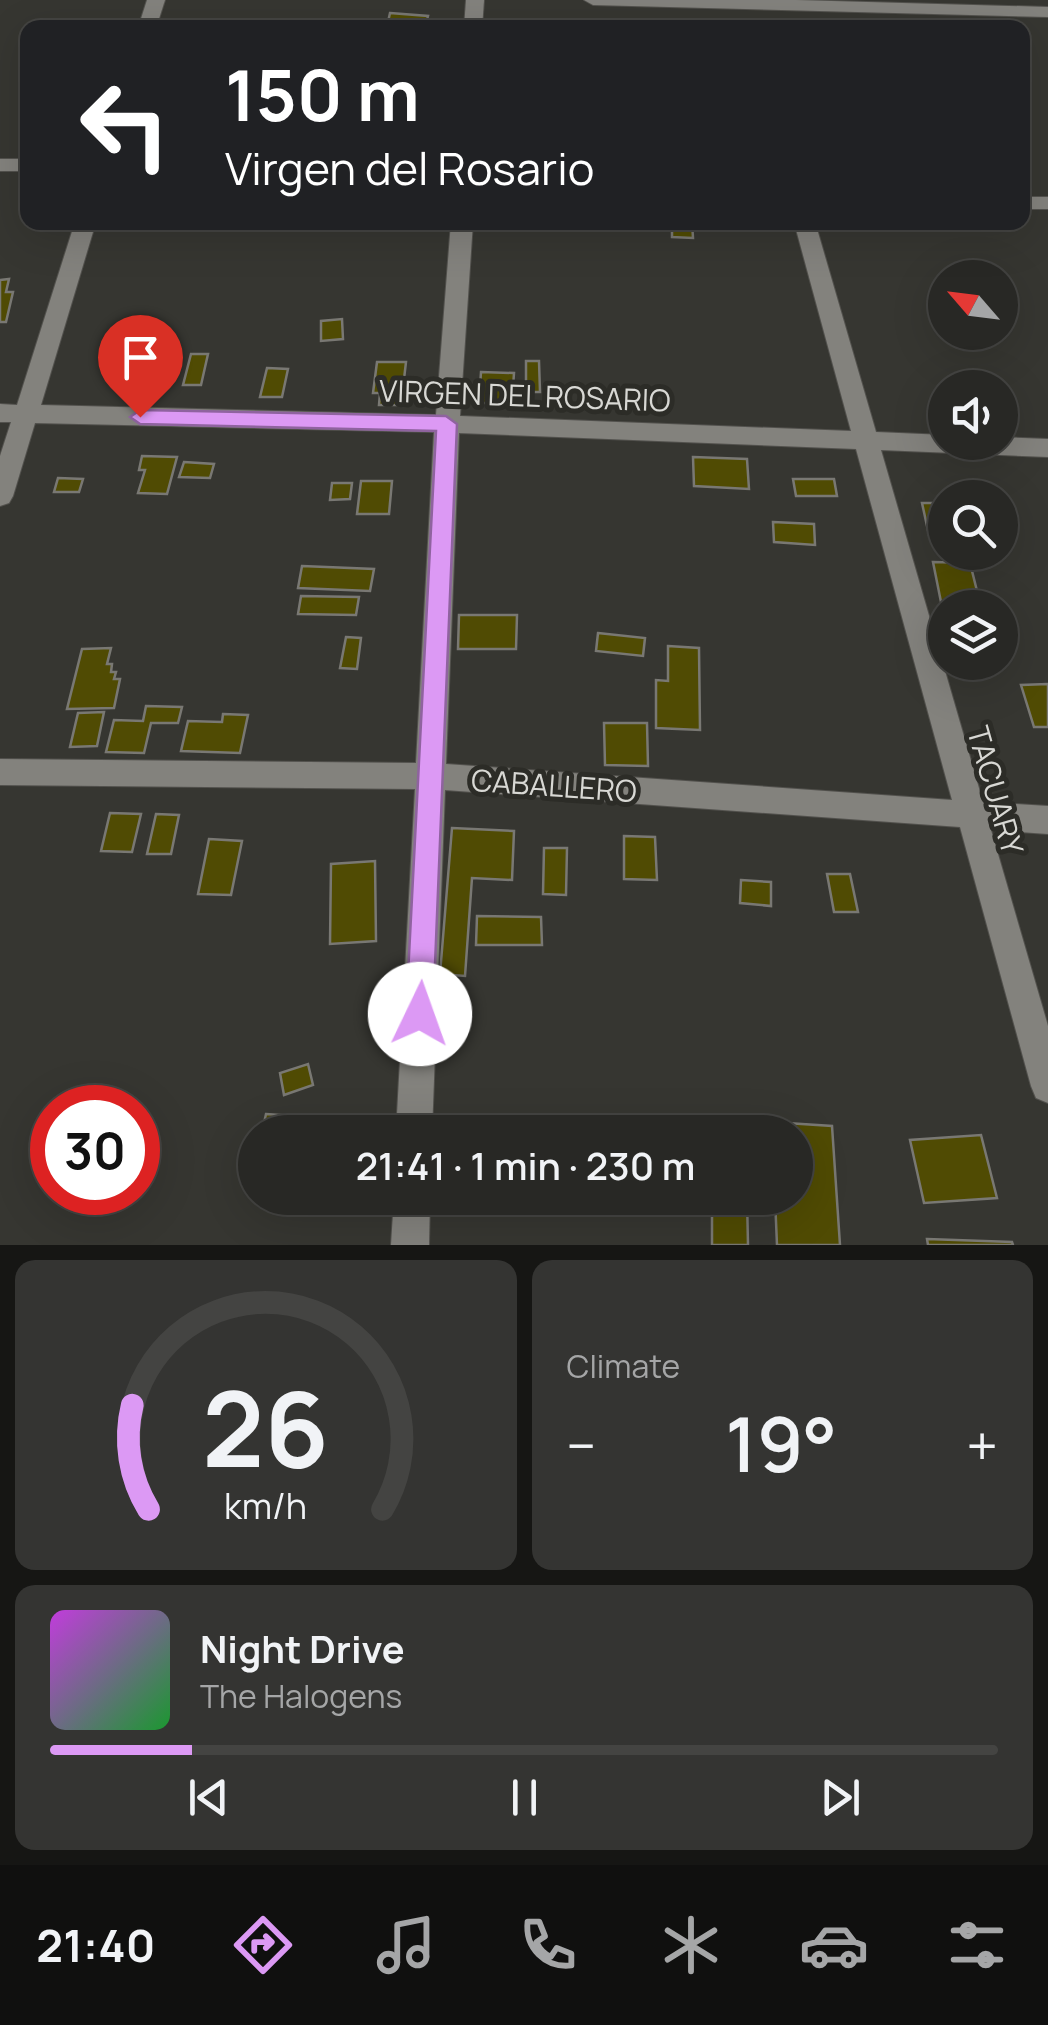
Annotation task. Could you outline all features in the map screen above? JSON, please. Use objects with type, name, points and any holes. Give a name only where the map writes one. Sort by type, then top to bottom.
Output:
[{"type":"street","points":[[593,0],[1048,12]]},
{"type":"street","points":[[758,4],[761,20]]},
{"type":"street","points":[[0,496],[12,414],[83,230]]},
{"type":"street","points":[[415,1115],[446,424],[461,230]]},
{"type":"street","name":"TACUARY","points":[[806,230],[1048,1086]]},
{"type":"street","name":"VIRGEN DEL ROSARIO","points":[[12,414],[446,424],[1048,448]]},
{"type":"street","name":"CABALLERO","points":[[0,772],[430,776],[1048,820]]},
{"type":"street","points":[[410,1245],[411,1215]]},
{"type":"building","points":[[390,13],[428,16],[427,20],[388,20]]},
{"type":"building","points":[[672,230],[692,230],[693,238],[672,237]]},
{"type":"building","points":[[9,279],[6,292],[13,292],[6,322],[0,322],[0,280]]},
{"type":"building","points":[[342,319],[343,339],[321,341],[321,321]]},
{"type":"building","points":[[191,354],[208,354],[201,385],[183,385]]},
{"type":"building","points":[[526,361],[539,361],[540,392],[526,392]]},
{"type":"building","points":[[377,362],[406,362],[401,405],[379,405],[380,393],[373,393]]},
{"type":"building","points":[[267,368],[288,369],[282,397],[260,397]]},
{"type":"building","points":[[481,372],[514,373],[512,403],[479,403]]},
{"type":"building","points":[[142,456],[177,457],[167,494],[138,493],[145,470],[139,470]]},
{"type":"building","points":[[693,457],[747,459],[749,489],[694,486]]},
{"type":"building","points":[[184,462],[214,464],[210,478],[179,477]]},
{"type":"building","points":[[58,478],[83,479],[79,492],[54,492]]},
{"type":"building","points":[[793,479],[834,479],[837,496],[796,496]]},
{"type":"building","points":[[361,481],[392,481],[389,514],[357,514]]},
{"type":"building","points":[[332,483],[352,483],[350,499],[330,500]]},
{"type":"building","points":[[922,503],[928,503],[928,530]]},
{"type":"building","points":[[773,522],[814,524],[815,545],[774,542]]},
{"type":"building","points":[[302,566],[374,569],[370,591],[298,588]]},
{"type":"building","points":[[935,570],[972,570],[977,590],[939,590]]},
{"type":"building","points":[[301,596],[359,597],[356,615],[298,614]]},
{"type":"building","points":[[459,615],[517,615],[516,649],[458,649]]},
{"type":"building","points":[[598,633],[645,638],[643,656],[596,651]]},
{"type":"building","points":[[346,637],[361,638],[357,669],[340,668]]},
{"type":"building","points":[[668,646],[699,648],[700,730],[656,728],[656,680],[668,681]]},
{"type":"building","points":[[111,648],[107,664],[112,664],[111,672],[116,672],[114,679],[120,679],[114,708],[67,709],[82,649]]},
{"type":"building","points":[[1048,684],[1048,727],[1034,727],[1021,685]]},
{"type":"building","points":[[146,706],[182,707],[178,723],[151,723],[144,753],[106,752],[114,720],[143,721]]},
{"type":"building","points":[[104,712],[97,746],[70,747],[78,713]]},
{"type":"building","points":[[223,714],[248,715],[240,753],[181,751],[188,721],[222,722]]},
{"type":"building","points":[[604,723],[647,723],[648,766],[605,765]]},
{"type":"building","points":[[110,813],[141,814],[132,852],[101,851]]},
{"type":"building","points":[[156,814],[179,815],[171,854],[147,854]]},
{"type":"building","points":[[452,828],[514,831],[512,880],[472,878],[465,976],[440,974]]},
{"type":"building","points":[[624,836],[655,837],[657,880],[624,879]]},
{"type":"building","points":[[209,839],[242,841],[231,895],[198,894]]},
{"type":"building","points":[[544,848],[567,848],[566,895],[543,894]]},
{"type":"building","points":[[375,861],[376,941],[330,944],[331,864]]},
{"type":"building","points":[[827,874],[850,874],[858,912],[834,912]]},
{"type":"building","points":[[741,880],[771,882],[771,906],[740,903]]},
{"type":"building","points":[[477,916],[541,917],[542,945],[476,945]]},
{"type":"building","points":[[308,1064],[313,1085],[284,1095],[280,1073]]},
{"type":"building","points":[[813,1125],[832,1126],[840,1245],[777,1245],[776,1215],[813,1215]]},
{"type":"building","points":[[981,1135],[997,1198],[924,1203],[910,1140]]},
{"type":"building","points":[[712,1215],[747,1215],[748,1245],[712,1245]]},
{"type":"building","points":[[927,1239],[1012,1242],[1013,1245],[928,1245]]},
{"type":"route","points":[[140,417],[446,424],[420,1014]]}]
